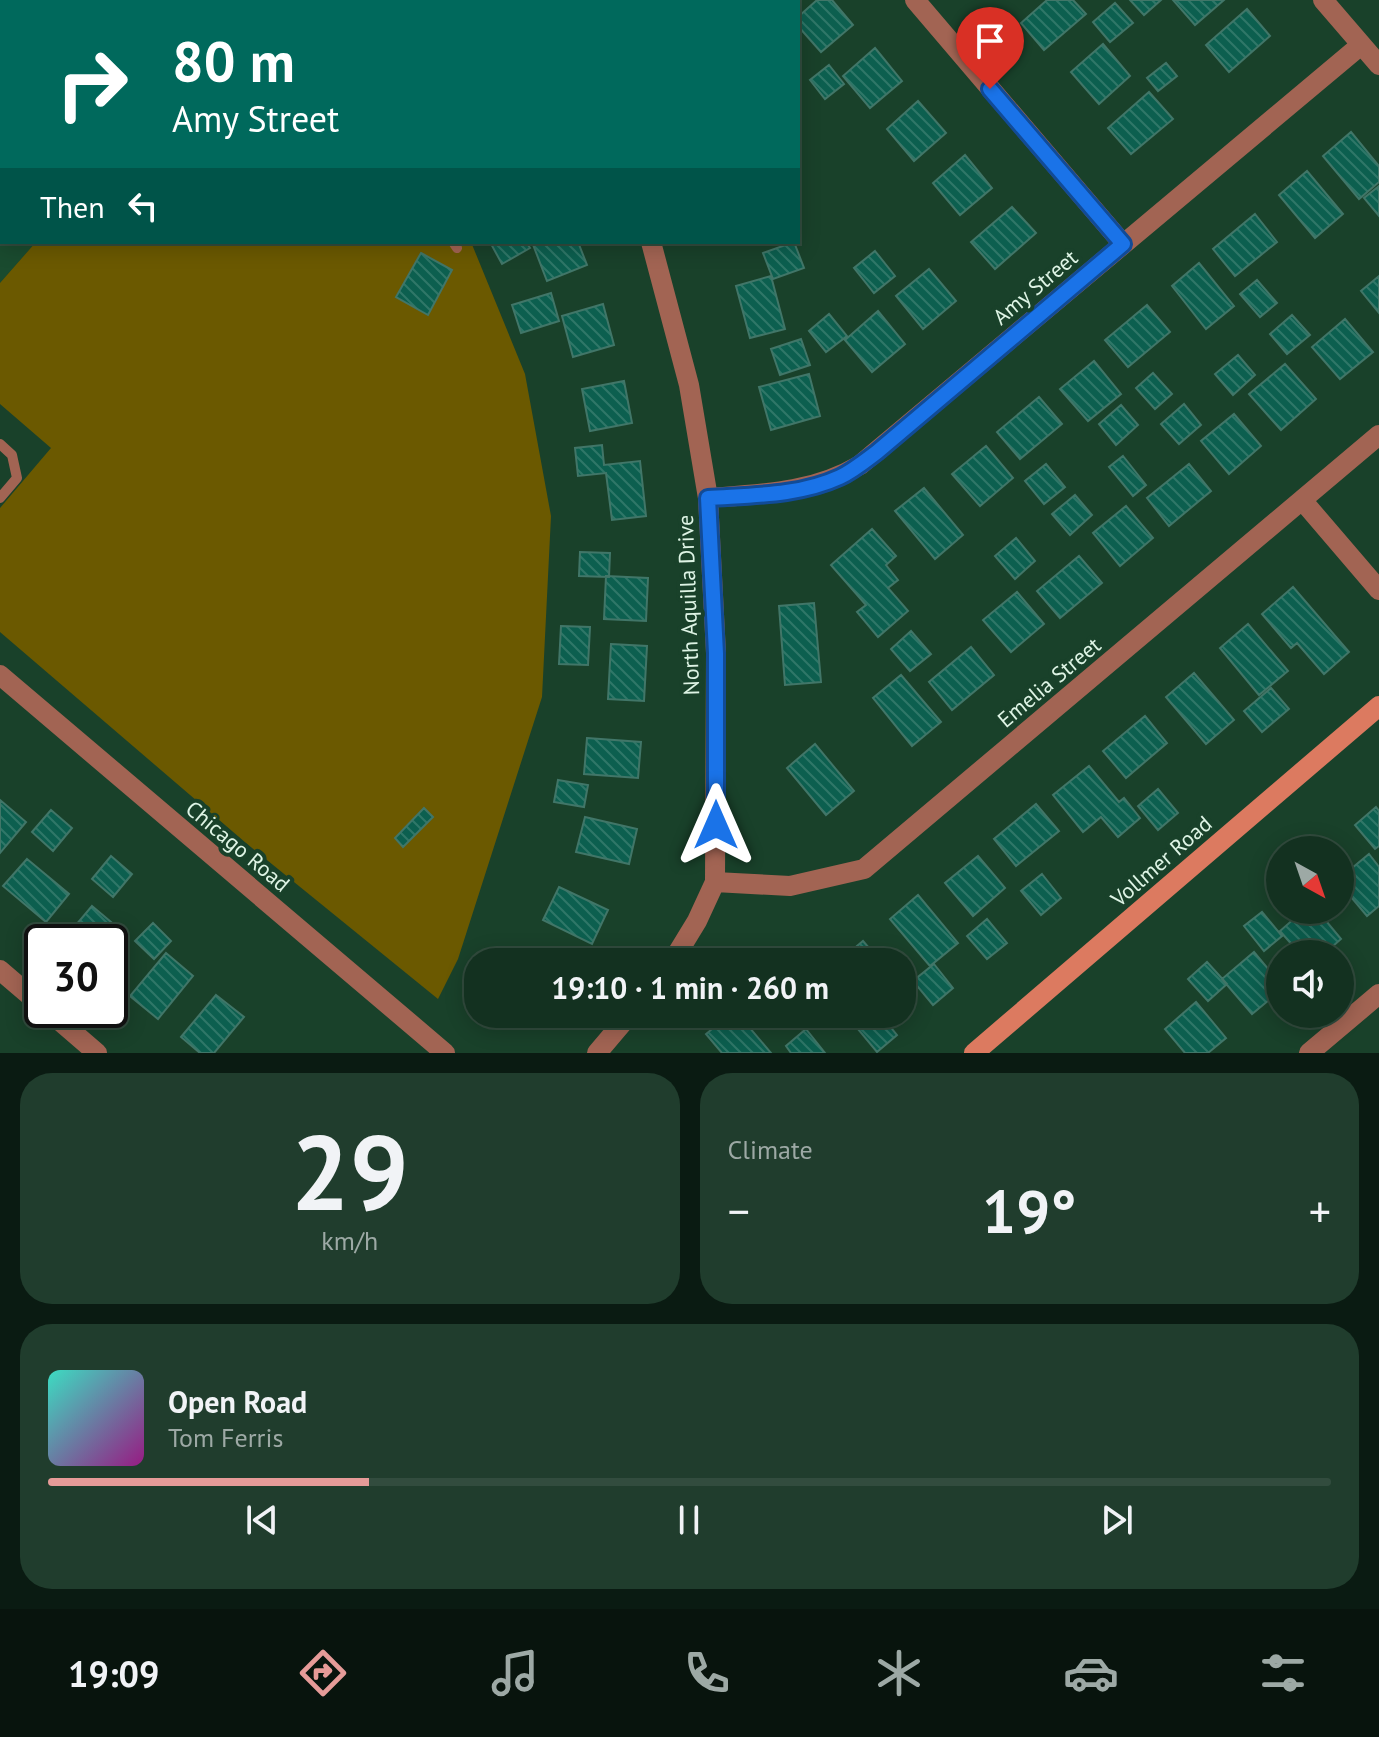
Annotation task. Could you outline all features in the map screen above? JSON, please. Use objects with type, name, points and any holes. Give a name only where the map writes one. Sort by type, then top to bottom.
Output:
[{"type":"main road","name":"Vollmer Road","points":[[974,1053],[1379,706]]},
{"type":"street","points":[[915,0],[1123,244]]},
{"type":"street","points":[[1323,0],[1379,65]]},
{"type":"street","name":"Amy Street","points":[[708,498],[809,487],[840,477],[877,452],[1361,45]]},
{"type":"street","name":"North Aquilla Drive","points":[[652,244],[689,385],[708,498],[716,653],[715,882],[681,948]]},
{"type":"street","name":"Emelia Street","points":[[715,882],[790,886],[864,869],[1379,435]]},
{"type":"street","points":[[1302,500],[1379,590]]},
{"type":"street","name":"Chicago Road","points":[[0,675],[445,1053]]},
{"type":"street","points":[[0,970],[24,991]]},
{"type":"street","points":[[1323,1049],[1379,994]]},
{"type":"street","points":[[68,1028],[97,1053]]},
{"type":"street","points":[[597,1053],[618,1028]]},
{"type":"lane","points":[[0,444],[12,455],[17,478],[0,498]]},
{"type":"shaded area","points":[[0,244],[34,244],[0,283]]},
{"type":"shaded area","points":[[34,244],[472,244],[525,374],[551,516],[542,697],[458,959],[438,999],[246,843],[0,632],[0,508],[51,448],[0,404],[0,283]]},
{"type":"building","points":[[817,0],[832,0],[853,25],[821,52],[800,28],[800,15]]},
{"type":"building","points":[[1047,0],[1073,0],[1086,14],[1044,50],[1021,23]]},
{"type":"building","points":[[1130,0],[1161,0],[1144,15]]},
{"type":"building","points":[[1173,0],[1224,0],[1195,25]]},
{"type":"building","points":[[1115,3],[1133,23],[1110,42],[1093,22]]},
{"type":"building","points":[[1247,9],[1270,36],[1229,72],[1206,45]]},
{"type":"building","points":[[1103,44],[1130,76],[1099,104],[1071,72]]},
{"type":"building","points":[[875,48],[902,81],[870,108],[843,76]]},
{"type":"building","points":[[1166,63],[1177,76],[1158,91],[1147,78]]},
{"type":"building","points":[[829,65],[844,84],[825,99],[810,80]]},
{"type":"building","points":[[1149,92],[1173,119],[1131,154],[1108,128]]},
{"type":"building","points":[[918,101],[946,133],[914,161],[887,129]]},
{"type":"building","points":[[1351,132],[1379,166],[1379,182],[1359,199],[1323,156]]},
{"type":"building","points":[[965,155],[992,188],[960,215],[933,183]]},
{"type":"building","points":[[1307,171],[1343,214],[1315,238],[1279,195]]},
{"type":"building","points":[[1379,186],[1379,216],[1364,198]]},
{"type":"building","points":[[1012,207],[1036,233],[995,269],[971,242]]},
{"type":"building","points":[[1255,214],[1277,242],[1235,276],[1213,249]]},
{"type":"building","points":[[491,244],[527,244],[530,248],[502,264]]},
{"type":"building","points":[[533,244],[579,244],[587,265],[547,281]]},
{"type":"building","points":[[795,244],[804,268],[773,279],[763,253]]},
{"type":"building","points":[[875,251],[895,276],[874,293],[854,268]]},
{"type":"building","points":[[421,253],[452,270],[428,315],[396,297]]},
{"type":"building","points":[[1199,263],[1234,306],[1206,329],[1172,286]]},
{"type":"building","points":[[929,269],[956,301],[923,329],[896,296]]},
{"type":"building","points":[[771,276],[785,329],[750,338],[736,286]]},
{"type":"building","points":[[1379,276],[1379,313],[1361,291]]},
{"type":"building","points":[[1257,280],[1277,303],[1260,317],[1240,294]]},
{"type":"building","points":[[551,293],[559,321],[521,333],[512,305]]},
{"type":"building","points":[[603,304],[614,345],[573,357],[562,316]]},
{"type":"building","points":[[1147,305],[1170,332],[1128,367],[1105,340]]},
{"type":"building","points":[[878,311],[905,344],[872,372],[845,340]]},
{"type":"building","points":[[829,314],[847,336],[826,352],[809,331]]},
{"type":"building","points":[[1292,315],[1310,335],[1287,354],[1270,334]]},
{"type":"building","points":[[1345,319],[1373,352],[1340,379],[1312,347]]},
{"type":"building","points":[[801,339],[810,365],[780,375],[771,349]]},
{"type":"building","points":[[1238,355],[1255,375],[1233,395],[1215,374]]},
{"type":"building","points":[[1094,361],[1121,394],[1088,421],[1060,389]]},
{"type":"building","points":[[1285,364],[1316,399],[1281,430],[1249,394]]},
{"type":"building","points":[[1153,373],[1172,394],[1155,409],[1136,388]]},
{"type":"building","points":[[809,374],[820,416],[771,430],[759,387]]},
{"type":"building","points":[[624,381],[632,423],[590,431],[582,389]]},
{"type":"building","points":[[1039,397],[1062,424],[1020,459],[997,432]]},
{"type":"building","points":[[1184,404],[1201,425],[1179,444],[1161,424]]},
{"type":"building","points":[[1121,405],[1138,425],[1116,445],[1099,424]]},
{"type":"building","points":[[1234,414],[1261,446],[1229,474],[1201,441]]},
{"type":"building","points":[[602,445],[604,465],[640,461],[646,516],[612,520],[606,473],[578,476],[575,448]]},
{"type":"building","points":[[986,446],[1013,478],[980,506],[952,474]]},
{"type":"building","points":[[1123,456],[1146,485],[1133,496],[1109,467]]},
{"type":"building","points":[[1046,464],[1065,487],[1044,504],[1025,481]]},
{"type":"building","points":[[1189,464],[1211,491],[1169,526],[1147,498]]},
{"type":"building","points":[[924,488],[963,535],[935,559],[895,511]]},
{"type":"building","points":[[1075,495],[1092,515],[1070,535],[1052,514]]},
{"type":"building","points":[[1126,506],[1153,538],[1120,566],[1093,533]]},
{"type":"building","points":[[872,529],[896,556],[886,565],[898,580],[888,588],[908,611],[878,637],[857,612],[866,605],[831,565]]},
{"type":"building","points":[[1016,538],[1035,561],[1015,579],[995,556]]},
{"type":"building","points":[[580,552],[610,553],[609,577],[579,576]]},
{"type":"building","points":[[1079,556],[1102,583],[1060,618],[1037,591]]},
{"type":"building","points":[[606,576],[648,578],[646,621],[604,619]]},
{"type":"building","points":[[1293,587],[1349,652],[1324,674],[1297,643],[1291,648],[1262,614]]},
{"type":"building","points":[[1017,592],[1044,624],[1011,652],[983,620]]},
{"type":"building","points":[[814,603],[821,682],[785,685],[779,606]]},
{"type":"building","points":[[1248,624],[1288,671],[1259,695],[1220,648]]},
{"type":"building","points":[[561,626],[590,627],[588,665],[559,664]]},
{"type":"building","points":[[911,631],[931,654],[910,671],[891,649]]},
{"type":"building","points":[[611,644],[647,646],[644,701],[608,699]]},
{"type":"building","points":[[971,647],[994,675],[952,710],[929,682]]},
{"type":"building","points":[[1194,673],[1234,720],[1206,744],[1166,697]]},
{"type":"building","points":[[901,675],[941,722],[912,746],[873,698]]},
{"type":"building","points":[[1271,688],[1289,709],[1262,732],[1244,711]]},
{"type":"building","points":[[1145,716],[1167,743],[1126,778],[1103,751]]},
{"type":"building","points":[[587,738],[641,742],[638,778],[584,774]]},
{"type":"building","points":[[815,744],[854,791],[826,815],[787,768]]},
{"type":"building","points":[[1089,766],[1119,802],[1124,798],[1140,818],[1118,837],[1101,817],[1083,832],[1053,795]]},
{"type":"building","points":[[558,780],[588,785],[584,807],[554,802]]},
{"type":"building","points":[[1158,789],[1178,813],[1158,830],[1138,806]]},
{"type":"building","points":[[0,800],[26,822],[0,853]]},
{"type":"building","points":[[1036,804],[1059,831],[1016,866],[994,839]]},
{"type":"building","points":[[1376,807],[1379,811],[1379,846],[1375,849],[1355,825]]},
{"type":"building","points":[[424,808],[433,817],[403,847],[395,838]]},
{"type":"building","points":[[51,810],[72,828],[53,851],[32,832]]},
{"type":"building","points":[[585,817],[637,829],[629,864],[576,852]]},
{"type":"building","points":[[1369,854],[1379,867],[1379,906],[1367,916],[1354,901],[1354,866]]},
{"type":"building","points":[[111,856],[132,874],[113,897],[92,879]]},
{"type":"building","points":[[978,856],[1005,888],[973,916],[945,883]]},
{"type":"building","points":[[27,859],[69,894],[46,922],[3,886]]},
{"type":"building","points":[[1042,874],[1061,898],[1041,915],[1021,891]]},
{"type":"building","points":[[559,887],[608,910],[592,944],[543,920]]},
{"type":"building","points":[[918,895],[958,943],[930,966],[890,919]]},
{"type":"building","points":[[92,906],[113,924],[77,924]]},
{"type":"building","points":[[1262,912],[1266,924],[1272,924],[1282,936],[1277,940],[1266,940],[1264,951],[1244,926]]},
{"type":"building","points":[[987,919],[1007,943],[987,959],[967,936]]},
{"type":"building","points":[[153,923],[171,941],[154,959],[135,941]]},
{"type":"building","points":[[1288,924],[1329,924],[1341,939],[1288,940],[1280,931]]},
{"type":"building","points":[[863,941],[869,948],[855,948]]},
{"type":"building","points":[[1254,952],[1266,966],[1266,1002],[1252,1014],[1222,979]]},
{"type":"building","points":[[166,953],[193,976],[158,1019],[130,996]]},
{"type":"building","points":[[1207,962],[1227,984],[1208,1001],[1188,979]]},
{"type":"building","points":[[934,964],[953,988],[933,1005],[916,985],[916,979]]},
{"type":"building","points":[[216,995],[244,1017],[214,1053],[200,1053],[181,1037]]},
{"type":"building","points":[[1196,1002],[1226,1038],[1208,1053],[1185,1053],[1165,1029]]},
{"type":"building","points":[[713,1028],[750,1028],[771,1053],[722,1053],[706,1034]]},
{"type":"building","points":[[857,1028],[891,1028],[897,1035],[877,1052]]},
{"type":"building","points":[[806,1029],[825,1053],[791,1053],[786,1046]]},
{"type":"route","points":[[716,825],[716,653],[708,498],[809,487],[840,477],[860,465],[1123,244],[990,89]]}]
